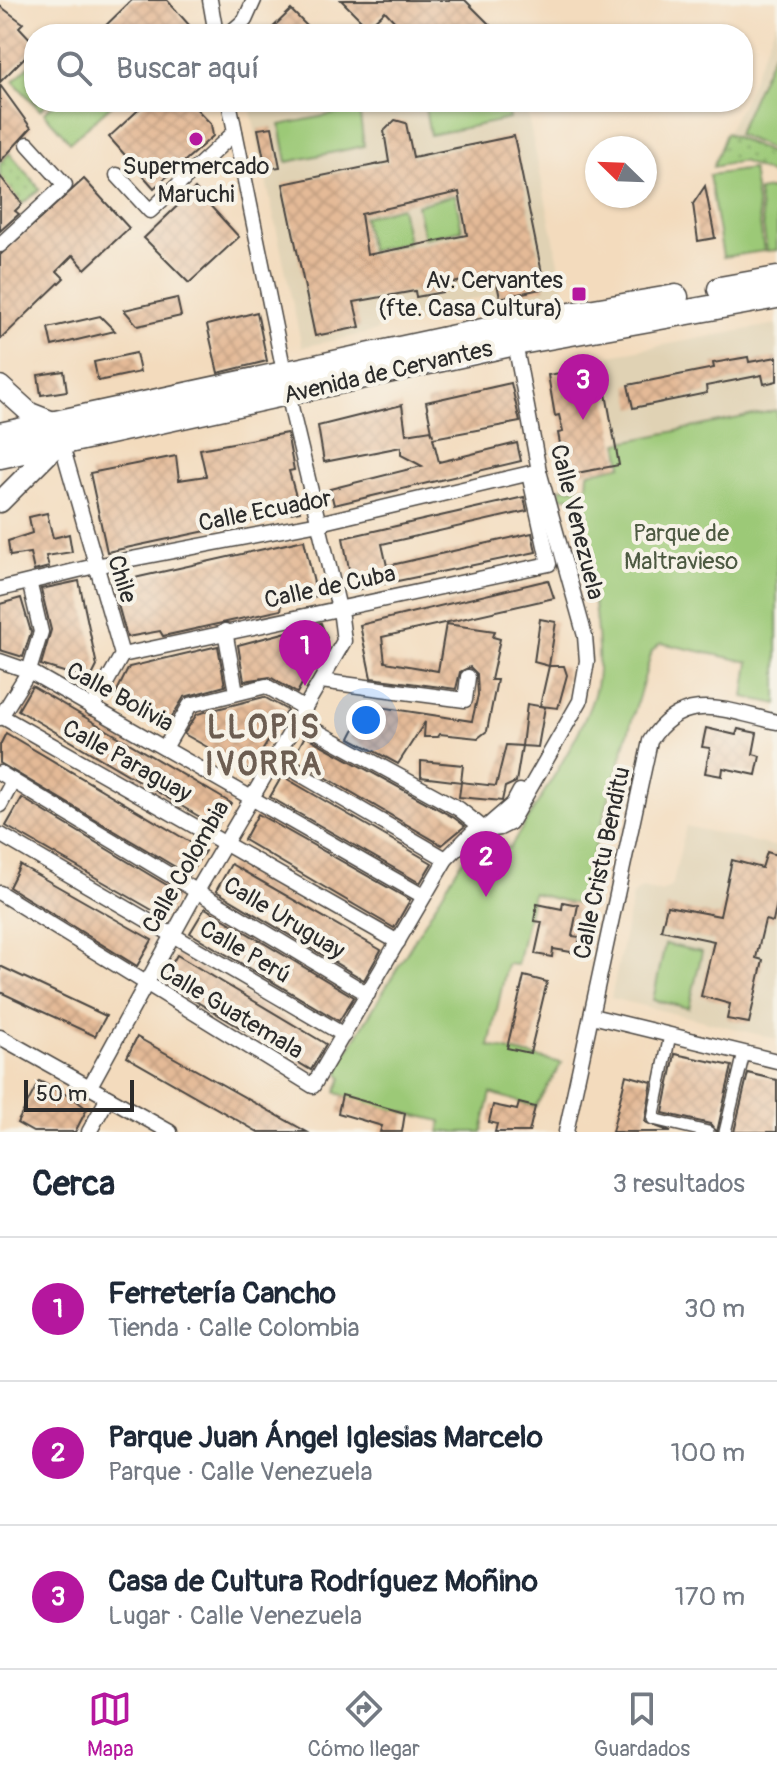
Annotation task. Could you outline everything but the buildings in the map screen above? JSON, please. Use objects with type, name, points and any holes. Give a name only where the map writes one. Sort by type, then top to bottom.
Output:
[{"type":"main road","name":"Avenida de Cervantes","points":[[0,456],[506,326],[777,279]]},
{"type":"main road","name":"Avenida de Cervantes","points":[[287,384],[777,296]]},
{"type":"main road","points":[[0,387],[59,441],[0,502]]},
{"type":"main road","name":"Avenida de Cervantes","points":[[0,435],[59,441]]},
{"type":"street","points":[[210,0],[214,24]]},
{"type":"street","points":[[240,24],[254,0]]},
{"type":"street","name":"Calle Colombia","points":[[89,1088],[197,891],[344,641],[231,112]]},
{"type":"street","points":[[117,175],[150,211],[235,132]]},
{"type":"street","points":[[0,245],[65,185],[28,144]]},
{"type":"street","name":"Calle Venezuela","points":[[313,1086],[446,859],[460,841],[484,829],[513,804],[567,710],[579,673],[579,617],[534,472],[515,343]]},
{"type":"street","name":"Chile","points":[[59,441],[122,655]]},
{"type":"street","name":"Calle Ecuador","points":[[0,589],[30,585],[95,566],[319,523],[534,472]]},
{"type":"street","name":"Calle de Cuba","points":[[122,655],[549,564],[534,472]]},
{"type":"street","points":[[1,717],[29,671],[41,632],[30,585]]},
{"type":"street","points":[[225,631],[236,692]]},
{"type":"street","points":[[92,708],[122,655]]},
{"type":"street","name":"Calle Bolivia","points":[[0,661],[29,671],[423,896]]},
{"type":"street","points":[[321,681],[465,700],[468,677]]},
{"type":"street","points":[[165,748],[190,705],[266,686],[302,715],[459,809],[484,829]]},
{"type":"street","name":"Calle Cristu Benditu","points":[[566,1132],[650,741],[673,715],[695,706],[777,722]]},
{"type":"street","name":"Calle Paraguay","points":[[1,717],[398,942]]},
{"type":"street","points":[[274,759],[446,859]]},
{"type":"street","name":"Calle Uruguay","points":[[0,773],[368,994]]},
{"type":"street","points":[[0,805],[13,781]]},
{"type":"street","name":"Calle Perú","points":[[0,835],[344,1035]]},
{"type":"street","name":"Calle Guatemala","points":[[2,895],[313,1086]]},
{"type":"street","points":[[592,1016],[777,1061]]},
{"type":"street","points":[[670,1035],[653,1119],[708,1132]]},
{"type":"street","points":[[0,1037],[170,1132]]},
{"type":"street","points":[[725,1132],[744,1053]]},
{"type":"street","points":[[89,1132],[108,1098]]},
{"type":"shaded area","points":[[777,20],[777,156],[726,133],[738,112],[753,112],[753,78]]},
{"type":"shaded area","points":[[251,112],[527,112],[565,291],[493,306],[490,296],[451,304],[454,315],[416,323],[413,312],[376,321],[378,331],[302,347]]},
{"type":"shaded area","points":[[777,324],[777,408],[622,441],[610,355]]},
{"type":"shaded area","points":[[686,826],[777,847],[777,1039],[611,998],[633,895],[641,888],[661,892],[672,886]]},
{"type":"green space","points":[[773,53],[777,55],[777,152],[737,134],[747,112],[753,112],[753,98]]},
{"type":"green space","points":[[24,71],[24,93],[13,81]]},
{"type":"green space","points":[[45,112],[104,112],[70,142]]},
{"type":"green space","points":[[344,112],[359,112],[364,146],[287,162],[280,125]]},
{"type":"green space","points":[[426,112],[508,112],[509,119],[430,135]]},
{"type":"green space","points":[[726,133],[777,156],[777,177],[742,161],[713,167]]},
{"type":"green space","points":[[10,153],[40,189],[22,204],[0,178],[0,163]]},
{"type":"green space","points":[[752,169],[764,251],[723,257],[709,175]]},
{"type":"green space","points":[[777,188],[777,250],[767,251],[758,191]]},
{"type":"green space","points":[[455,195],[462,230],[424,238],[417,205]]},
{"type":"green space","points":[[401,207],[408,242],[370,251],[363,217]]},
{"type":"green space","name":"Parque de Maltravieso","points":[[777,410],[777,704],[744,697],[749,662],[661,643],[652,651],[578,905],[533,893],[517,965],[507,964],[489,1046],[562,1063],[535,1107],[491,1093],[482,1132],[440,1132],[441,1121],[355,1101],[336,1092],[342,1078],[337,1069],[458,867],[480,847],[493,845],[510,848],[559,768],[591,704],[598,668],[592,593],[577,497],[561,497],[560,488],[587,487],[588,473],[622,465],[618,443]]},
{"type":"green space","points":[[665,944],[702,952],[689,1008],[653,1000]]},
{"type":"place","name":"Supermercado Maruchi","points":[[196,139]]},
{"type":"place","name":"Av. Cervantes (fte. Casa Cultura)","points":[[579,294]]},
{"type":"place","name":"Casa de Cultura Rodríguez Moñino","points":[[583,420]]},
{"type":"place","name":"Ferretería Cancho","points":[[305,686]]},
{"type":"place","name":"Parque Juan Ángel Iglesias Marcelo","points":[[486,897]]},
{"type":"district","name":"LLOPIS IVORRA","points":[[264,746]]}]
